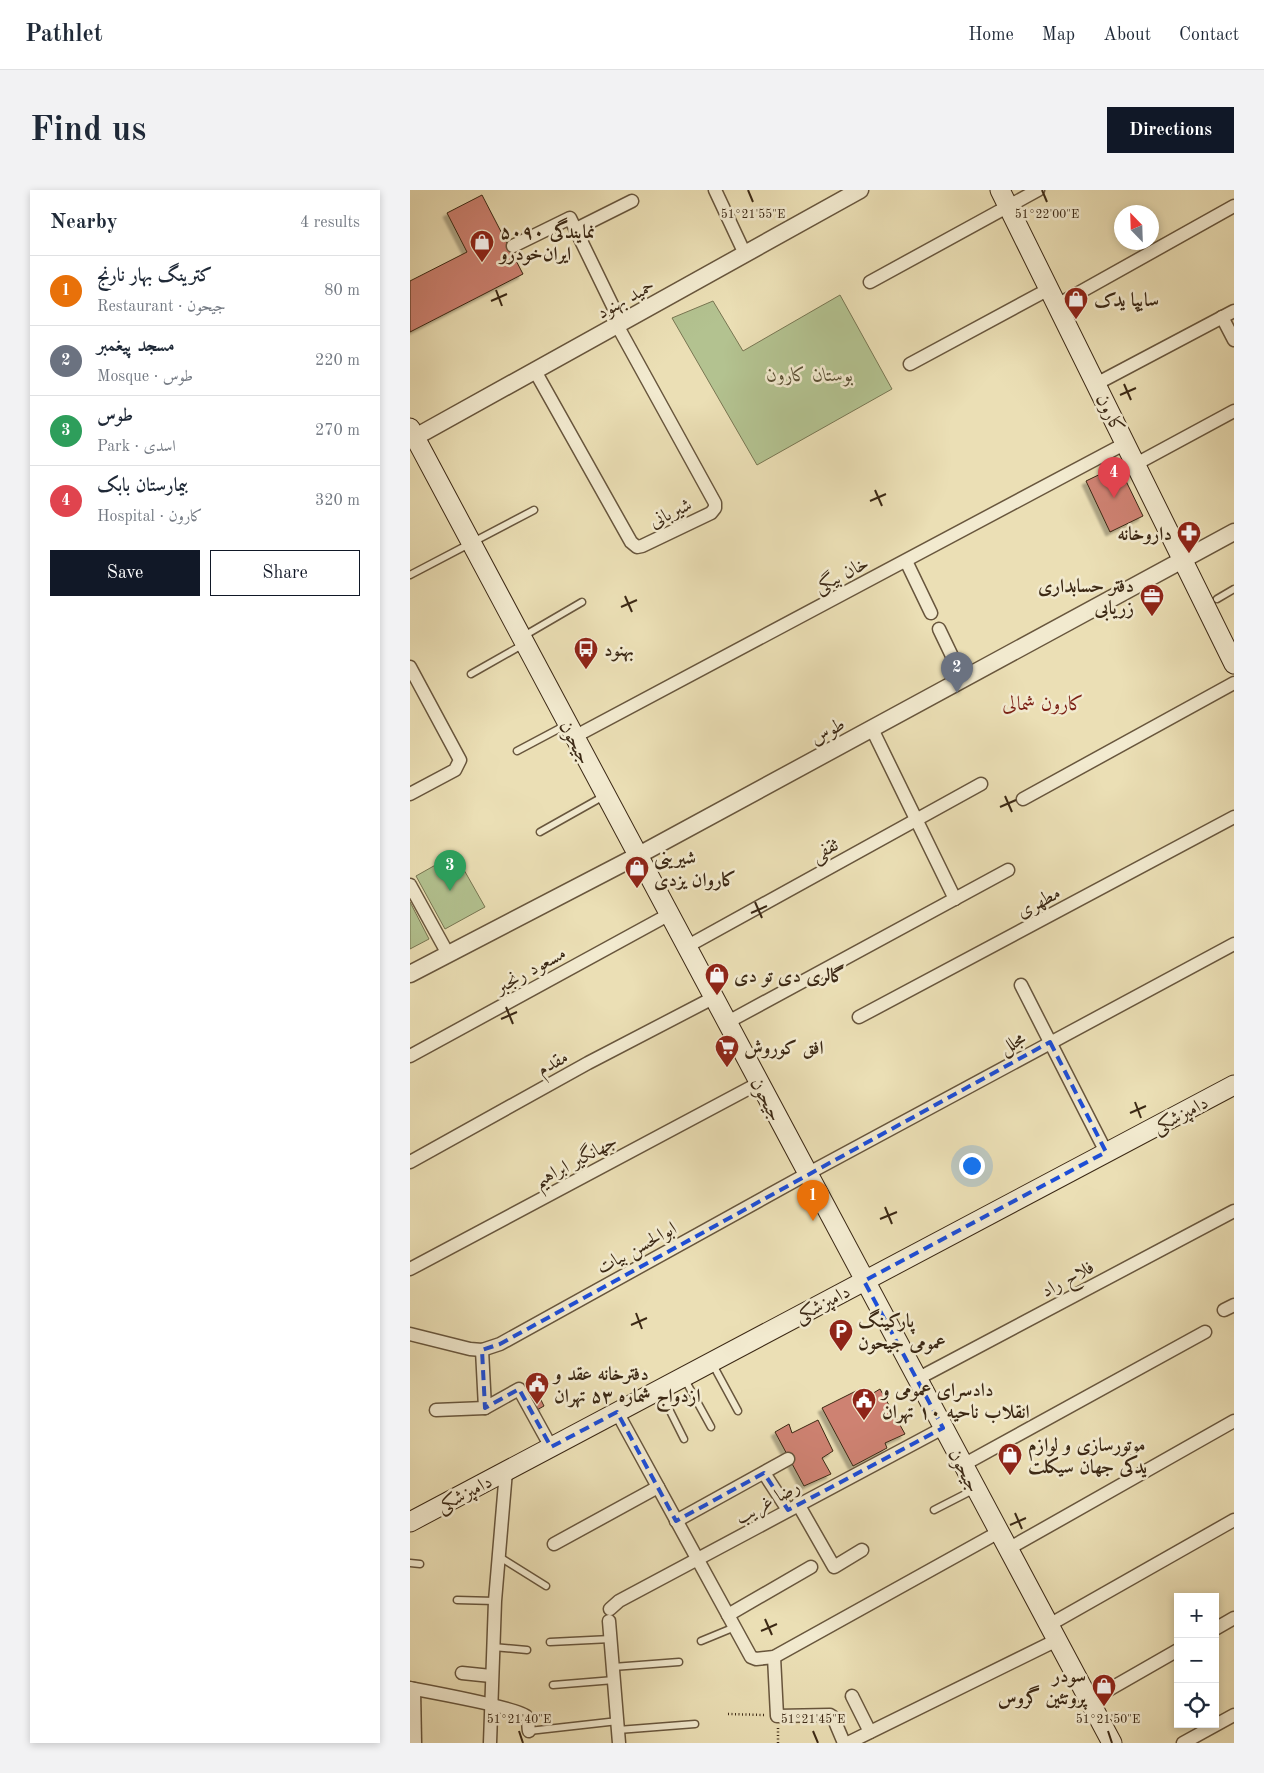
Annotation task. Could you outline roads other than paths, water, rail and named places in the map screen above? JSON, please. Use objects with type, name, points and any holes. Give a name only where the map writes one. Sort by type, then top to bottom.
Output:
[{"type":"main road","name":"کارون","points":[[1004,198],[1234,664]]},
{"type":"main road","name":"جیحون","points":[[412,436],[471,543],[1110,1742]]},
{"type":"main road","name":"دامپزشکی","points":[[410,1522],[1234,1085]]},
{"type":"street","points":[[715,190],[745,254]]},
{"type":"street","name":"حمید بهنود","points":[[412,436],[535,371],[860,190]]},
{"type":"street","points":[[870,282],[1004,198],[1038,190]]},
{"type":"street","points":[[576,230],[632,201]]},
{"type":"street","points":[[910,364],[1053,297],[1234,206]]},
{"type":"street","points":[[513,246],[570,218],[619,324]]},
{"type":"street","points":[[1096,384],[1234,311]]},
{"type":"street","points":[[1222,317],[1234,340]]},
{"type":"street","name":"شیربانی","points":[[535,371],[631,542],[637,547],[711,513],[715,503],[619,324]]},
{"type":"street","points":[[1136,464],[1234,411]]},
{"type":"street","name":"خان بیگی","points":[[570,730],[906,560],[1126,443]]},
{"type":"street","name":"طوس","points":[[410,974],[637,856],[1234,532]]},
{"type":"street","points":[[906,560],[931,613]]},
{"type":"street","points":[[939,629],[963,679]]},
{"type":"street","points":[[410,667],[460,760],[455,770],[410,794]]},
{"type":"street","points":[[1023,800],[1234,683]]},
{"type":"street","points":[[872,729],[955,899]]},
{"type":"street","name":"ثقفی","points":[[686,947],[981,784]]},
{"type":"street","name":"مطهری","points":[[859,1017],[1234,817]]},
{"type":"street","points":[[726,1023],[1008,870]]},
{"type":"street","points":[[410,885],[448,954]]},
{"type":"street","name":"مسعود رنجبر","points":[[410,1056],[668,915]]},
{"type":"street","name":"مجلل","points":[[807,1174],[1234,944]]},
{"type":"street","points":[[1021,985],[1106,1152]]},
{"type":"street","name":"مقدم","points":[[410,1162],[713,998]]},
{"type":"street","name":"جهانگیر ابراهیم","points":[[410,1269],[758,1083]]},
{"type":"street","name":"ابوالحسن بیات","points":[[482,1350],[500,1344],[807,1174]]},
{"type":"street","name":"فلاح راد","points":[[917,1379],[1234,1211]]},
{"type":"street","points":[[963,1465],[1205,1332]]},
{"type":"street","points":[[410,1334],[470,1349],[482,1350],[485,1408]]},
{"type":"street","points":[[436,1410],[485,1408],[519,1389],[551,1447]]},
{"type":"street","points":[[617,1412],[751,1657],[756,1659],[774,1657],[999,1532]]},
{"type":"street","points":[[1008,1549],[1234,1421]]},
{"type":"street","name":"رضا غریب","points":[[610,1639],[610,1615],[619,1601],[943,1428]]},
{"type":"street","points":[[676,1521],[788,1459]]},
{"type":"street","points":[[490,1743],[495,1601],[506,1471]]},
{"type":"street","points":[[764,1473],[793,1507],[834,1568],[862,1550]]},
{"type":"street","points":[[554,1544],[658,1487]]},
{"type":"street","points":[[774,1657],[777,1716],[830,1715],[833,1717],[846,1743],[870,1732],[1053,1633],[1234,1520]]},
{"type":"street","points":[[728,1615],[811,1567]]},
{"type":"street","points":[[1219,1627],[1234,1618]]},
{"type":"street","points":[[610,1639],[618,1731]]},
{"type":"street","points":[[1089,1701],[1174,1652]]},
{"type":"street","points":[[462,1673],[491,1676]]},
{"type":"street","points":[[415,1743],[412,1688],[491,1704],[526,1716],[529,1731]]},
{"type":"street","points":[[852,1696],[870,1732]]},
{"type":"street","points":[[1183,1743],[1234,1715]]},
{"type":"lane","points":[[410,575],[534,510]]},
{"type":"lane","points":[[1217,599],[1234,589]]},
{"type":"lane","points":[[471,674],[582,602]]},
{"type":"lane","points":[[516,751],[570,730]]},
{"type":"lane","points":[[540,832],[605,795]]},
{"type":"lane","points":[[712,1362],[738,1411]]},
{"type":"lane","points":[[683,1377],[711,1427]]},
{"type":"lane","points":[[659,1390],[684,1439]]},
{"type":"lane","points":[[934,1510],[976,1488]]},
{"type":"lane","points":[[498,1556],[546,1586]]},
{"type":"lane","points":[[410,1563],[420,1564]]},
{"type":"lane","points":[[457,1600],[495,1601]]},
{"type":"lane","points":[[701,1641],[735,1627]]},
{"type":"lane","points":[[550,1642],[610,1639]]},
{"type":"lane","points":[[493,1647],[527,1650]]},
{"type":"lane","points":[[553,1685],[679,1662]]},
{"type":"lane","points":[[529,1731],[618,1731],[695,1724]]},
{"type":"place","name":"نمایندگی ۵۰۹۰ ایران‌خودرو","points":[[482,263]]},
{"type":"place","name":"سایپا یدک","points":[[1076,320]]},
{"type":"place","name":"بیمارستان بابک","points":[[1114,498]]},
{"type":"place","name":"داروخانه","points":[[1189,554]]},
{"type":"place","name":"دفتر حسابداری زریابی","points":[[1152,617]]},
{"type":"place","name":"بهنود","points":[[586,670]]},
{"type":"place","name":"مسجد پیغمبر","points":[[957,693]]},
{"type":"place","name":"شیرینی کاروان یزدی","points":[[637,889]]},
{"type":"place","name":"طوس","points":[[450,891]]},
{"type":"place","name":"گالری دی تو دی","points":[[717,996]]},
{"type":"place","name":"افق کوروش","points":[[727,1068]]},
{"type":"place","name":"کترینگ بهار نارنج","points":[[813,1221]]},
{"type":"place","name":"پارکینگ عمومی جیحون","points":[[841,1352]]},
{"type":"place","name":"دفترخانه عقد و ازدواج شماره ۵۳ تهران","points":[[537,1405]]},
{"type":"place","name":"دادسرای عمومی و انقلاب ناحیه ۱۰ تهران","points":[[864,1421]]},
{"type":"place","name":"موتورسازی و لوازم یدکی جهان سیکلت","points":[[1010,1476]]},
{"type":"place","name":"سودر پروتئین گروس","points":[[1104,1707]]},
{"type":"district","name":"کارون شمالی","points":[[1043,703]]},
{"type":"park label","name":"بوستان کارون","points":[[810,374]]}]
